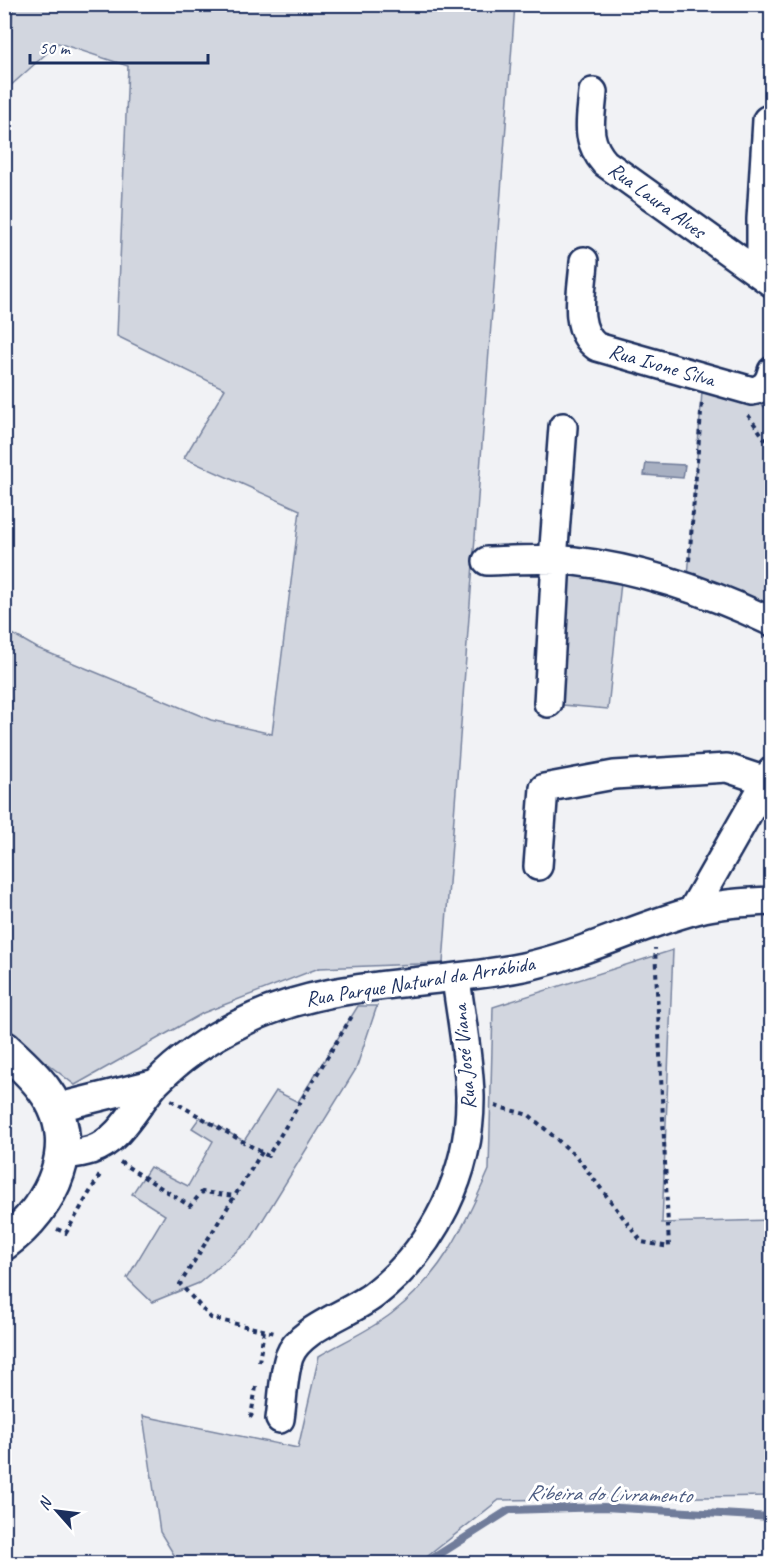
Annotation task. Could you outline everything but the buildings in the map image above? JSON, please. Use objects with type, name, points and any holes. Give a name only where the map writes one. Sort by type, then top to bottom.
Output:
[{"type":"street","name":"Rua Laura Alves","points":[[592,92],[590,137],[593,150],[604,163],[766,279]]},
{"type":"street","points":[[766,279],[761,219],[767,120]]},
{"type":"street","name":"Rua Ivone Silva","points":[[584,261],[580,321],[588,341],[597,347],[741,388],[760,390],[766,384],[771,371]]},
{"type":"street","points":[[548,703],[563,427]]},
{"type":"street","points":[[487,561],[554,560],[604,566],[686,585],[771,622]]},
{"type":"street","points":[[538,866],[544,788],[614,775],[727,768],[769,776],[692,911]]},
{"type":"street","name":"Rua Parque Natural da Arrábida","points":[[64,1155],[104,1151],[154,1086],[209,1040],[270,1010],[299,999],[456,979],[525,966],[658,938],[692,911],[740,902],[771,901]]},
{"type":"street","name":"Rua José Viana","points":[[300,1338],[309,1331],[354,1309],[395,1277],[427,1239],[452,1193],[466,1144],[470,1099],[456,979]]},
{"type":"street","points":[[4,1048],[45,1089],[60,1122],[64,1155],[54,1186],[31,1218],[4,1243]]},
{"type":"street","name":"Rua Parque Natural da Arrábida","points":[[55,1108],[154,1086]]},
{"type":"street","points":[[280,1419],[289,1357],[300,1338]]},
{"type":"path","points":[[741,388],[749,419],[771,449]]},
{"type":"path","points":[[689,558],[702,398]]},
{"type":"path","points":[[646,951],[658,938]]},
{"type":"path","points":[[496,1106],[529,1115],[576,1156],[642,1242],[669,1247],[658,938]]},
{"type":"path","points":[[154,1086],[268,1156],[372,988]]},
{"type":"path","points":[[31,1218],[66,1233],[104,1151],[190,1206],[202,1192],[235,1196]]},
{"type":"path","points":[[262,1152],[180,1284],[212,1318],[300,1338]]},
{"type":"shaded area","points":[[13,5],[515,5],[443,963],[319,968],[203,1013],[75,1085],[5,1031],[4,629],[37,648],[211,720],[272,734],[300,510],[184,458],[225,389],[117,336],[128,66],[58,43],[7,89]]},
{"type":"shaded area","points":[[702,392],[761,404],[771,413],[771,610],[688,577]]},
{"type":"shaded area","points":[[562,574],[621,582],[608,709],[551,704]]},
{"type":"shaded area","points":[[673,950],[662,1223],[771,1220],[771,1496],[499,1500],[419,1563],[179,1563],[160,1532],[143,1416],[298,1448],[319,1356],[383,1320],[409,1299],[424,1283],[450,1249],[489,1170],[493,1007]]},
{"type":"shaded area","points":[[358,1006],[377,1006],[356,1069],[251,1239],[199,1283],[152,1302],[127,1278],[165,1215],[132,1194],[150,1167],[188,1186],[213,1141],[192,1128],[200,1117],[244,1141],[276,1091],[298,1102]]},
{"type":"water","points":[[646,463],[685,465],[683,478],[644,475]]},
{"type":"waterway","name":"Ribeira do Livramento","points":[[424,1564],[509,1510],[604,1507],[772,1517]]}]
